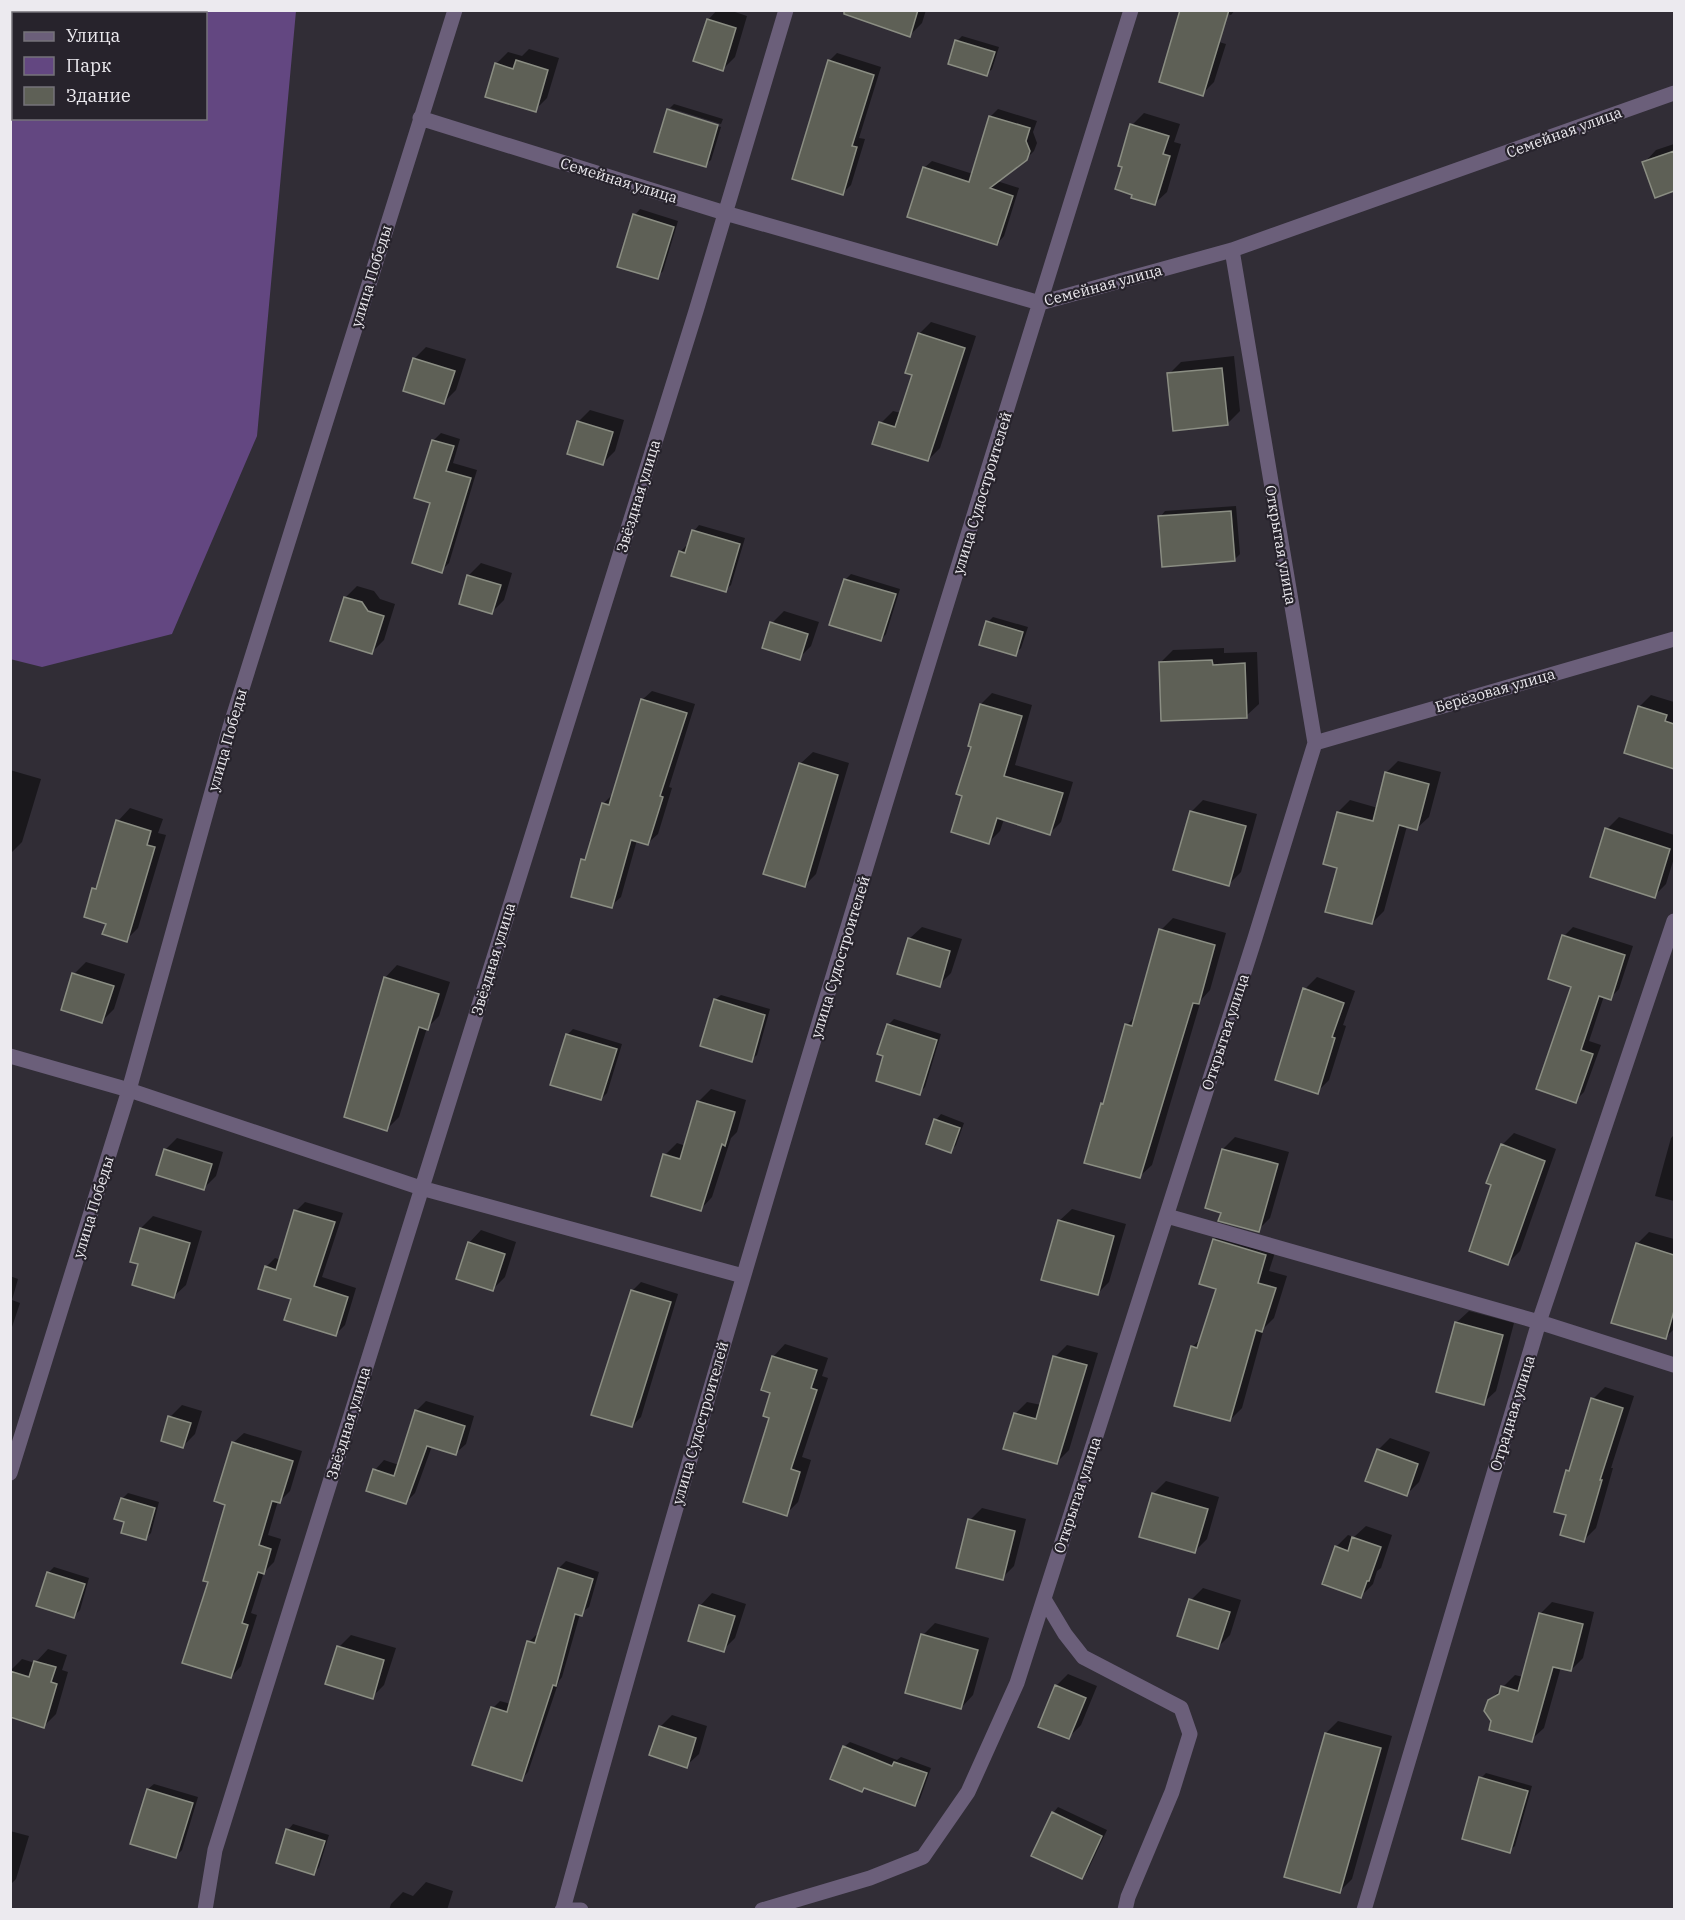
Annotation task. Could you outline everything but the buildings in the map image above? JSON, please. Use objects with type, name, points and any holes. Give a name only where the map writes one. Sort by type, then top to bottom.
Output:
[{"type":"street","name":"улица Победы","points":[[10,1473],[129,1090],[230,727],[455,10]]},
{"type":"street","name":"Звёздная улица","points":[[205,1910],[219,1839],[696,311],[786,10]]},
{"type":"street","name":"улица Судостроителей","points":[[562,1909],[646,1607],[742,1276],[1131,10]]},
{"type":"street","name":"Семейная улица","points":[[420,118],[725,213],[1040,303],[1232,250],[1674,93]]},
{"type":"street","name":"Открытая улица","points":[[762,1910],[870,1878],[924,1857],[968,1792],[1017,1683],[1167,1216],[1315,743],[1232,250]]},
{"type":"street","name":"Берёзовая улица","points":[[1315,743],[1674,639]]},
{"type":"street","name":"Отрадная улица","points":[[1364,1910],[1539,1322],[1674,921]]},
{"type":"street","points":[[10,1056],[129,1090],[421,1188],[742,1276]]},
{"type":"street","points":[[1167,1216],[1539,1322],[1674,1365]]},
{"type":"street","points":[[1044,1599],[1065,1634],[1083,1657],[1181,1708],[1190,1734],[1172,1792],[1128,1897],[1125,1910]]},
{"type":"street","points":[[562,1909],[580,1910]]},
{"type":"green space","points":[[10,11],[296,11],[257,436],[172,634],[42,667],[10,659]]}]
